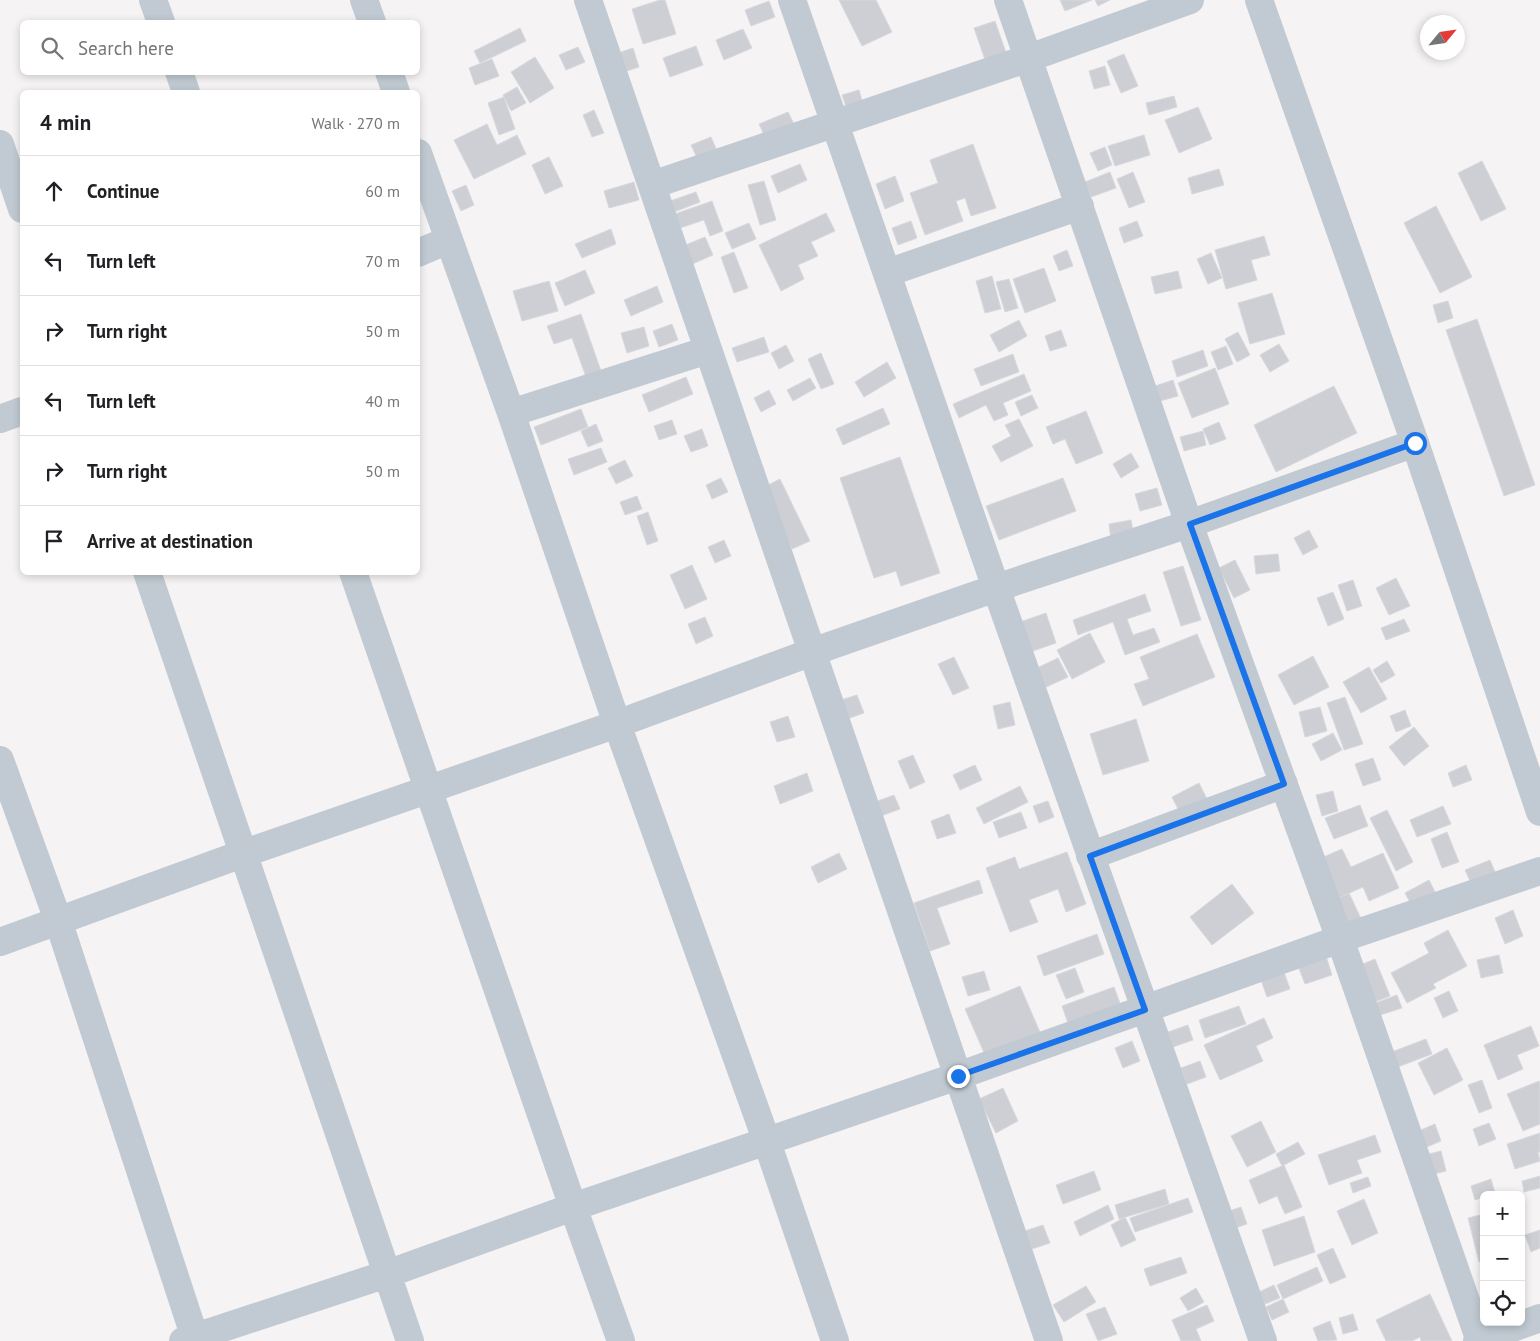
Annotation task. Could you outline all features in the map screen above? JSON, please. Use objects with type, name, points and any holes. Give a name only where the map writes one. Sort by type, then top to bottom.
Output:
[{"type":"street","points":[[153,0],[160,20]]},
{"type":"street","points":[[364,0],[371,20]]},
{"type":"street","points":[[588,0],[1049,1341]]},
{"type":"street","points":[[792,0],[1090,856],[1263,1341]]},
{"type":"street","points":[[1008,0],[1190,524],[1340,939],[1479,1341],[1540,1318]]},
{"type":"street","points":[[652,185],[1029,58],[1190,0]]},
{"type":"street","points":[[1259,0],[1415,443],[1540,812]]},
{"type":"street","points":[[180,75],[185,90]]},
{"type":"street","points":[[390,75],[395,90]]},
{"type":"street","points":[[0,144],[20,203]]},
{"type":"street","points":[[420,159],[511,413],[617,724],[835,1341]]},
{"type":"street","points":[[887,273],[1080,206]]},
{"type":"street","points":[[420,252],[448,240]]},
{"type":"street","points":[[511,413],[708,350]]},
{"type":"street","points":[[0,419],[20,412]]},
{"type":"street","points":[[0,942],[242,854],[617,724],[812,652],[996,588],[1190,524],[1415,443]]},
{"type":"street","points":[[148,575],[410,1341]]},
{"type":"street","points":[[354,575],[427,790],[622,1341]]},
{"type":"street","points":[[0,760],[58,920],[191,1340],[958,1076],[1340,939],[1540,871]]},
{"type":"street","points":[[1090,856],[1284,784]]},
{"type":"building","points":[[665,0],[676,34],[643,44],[632,9]]},
{"type":"building","points":[[839,0],[876,0],[892,32],[862,46]]},
{"type":"building","points":[[1060,0],[1092,0],[1065,11]]},
{"type":"building","points":[[1095,0],[1110,0],[1098,6]]},
{"type":"building","points":[[769,1],[775,17],[751,26],[745,10]]},
{"type":"building","points":[[995,21],[1012,70],[991,77],[974,28]]},
{"type":"building","points":[[520,28],[526,41],[480,63],[474,51]]},
{"type":"building","points":[[743,29],[752,48],[724,60],[716,40]]},
{"type":"building","points":[[696,46],[703,65],[670,77],[663,58]]},
{"type":"building","points":[[578,47],[585,62],[566,70],[559,55]]},
{"type":"building","points":[[633,48],[639,67],[621,73],[615,54]]},
{"type":"building","points":[[1124,54],[1138,86],[1121,93],[1107,61]]},
{"type":"building","points":[[535,57],[554,88],[530,103],[511,72]]},
{"type":"building","points":[[492,59],[499,76],[475,85],[469,68]]},
{"type":"building","points":[[1105,66],[1110,85],[1094,89],[1089,71]]},
{"type":"building","points":[[517,87],[526,103],[511,111],[503,95]]},
{"type":"building","points":[[859,90],[864,107],[848,112],[842,95]]},
{"type":"building","points":[[1174,96],[1177,107],[1149,115],[1146,103]]},
{"type":"building","points":[[504,97],[515,129],[499,135],[488,103]]},
{"type":"building","points":[[1198,107],[1212,139],[1179,153],[1165,120]]},
{"type":"building","points":[[594,110],[604,133],[592,137],[583,115]]},
{"type":"building","points":[[788,112],[794,124],[765,137],[759,124]]},
{"type":"building","points":[[487,124],[497,145],[517,135],[526,154],[474,179],[454,140]]},
{"type":"building","points":[[1144,135],[1150,155],[1115,166],[1108,146]]},
{"type":"building","points":[[711,137],[718,153],[699,162],[691,145]]},
{"type":"building","points":[[973,144],[996,208],[971,216],[965,198],[956,201],[963,221],[925,235],[910,193],[938,183],[930,160]]},
{"type":"building","points":[[1105,147],[1112,165],[1098,171],[1090,153]]},
{"type":"building","points":[[549,157],[563,186],[545,194],[532,165]]},
{"type":"building","points":[[1482,161],[1506,209],[1481,221],[1458,173]]},
{"type":"building","points":[[800,164],[807,180],[778,193],[771,176]]},
{"type":"building","points":[[1219,169],[1224,185],[1192,194],[1188,178]]},
{"type":"building","points":[[1110,172],[1116,188],[1091,197],[1085,182]]},
{"type":"building","points":[[1133,172],[1145,202],[1129,208],[1117,179]]},
{"type":"building","points":[[895,176],[904,201],[885,209],[876,184]]},
{"type":"building","points":[[764,181],[776,220],[760,225],[748,185]]},
{"type":"building","points":[[634,182],[639,200],[609,208],[604,191]]},
{"type":"building","points":[[466,185],[474,205],[461,211],[452,191]]},
{"type":"building","points":[[696,192],[700,202],[674,212],[670,201]]},
{"type":"building","points":[[712,201],[723,231],[710,236],[704,220],[680,228],[675,214]]},
{"type":"building","points":[[1436,206],[1472,277],[1440,293],[1404,223]]},
{"type":"building","points":[[826,213],[835,231],[811,242],[818,256],[798,265],[804,279],[781,291],[759,245]]},
{"type":"building","points":[[911,221],[917,238],[898,245],[892,228]]},
{"type":"building","points":[[1137,221],[1143,236],[1124,243],[1119,228]]},
{"type":"building","points":[[749,223],[756,239],[732,249],[725,233]]},
{"type":"building","points":[[611,229],[616,244],[582,258],[575,244]]},
{"type":"building","points":[[1264,236],[1270,255],[1251,260],[1257,280],[1226,289],[1215,250]]},
{"type":"building","points":[[705,237],[713,255],[690,265],[683,246]]},
{"type":"building","points":[[1067,250],[1073,266],[1059,271],[1053,256]]},
{"type":"building","points":[[734,252],[748,288],[734,293],[721,257]]},
{"type":"building","points":[[1211,253],[1222,278],[1208,284],[1197,259]]},
{"type":"building","points":[[1044,268],[1056,301],[1025,313],[1013,279]]},
{"type":"building","points":[[585,270],[595,293],[565,306],[555,283]]},
{"type":"building","points":[[1178,271],[1182,288],[1155,294],[1151,277]]},
{"type":"building","points":[[992,276],[1001,309],[985,313],[976,281]]},
{"type":"building","points":[[1009,279],[1018,308],[1005,312],[996,282]]},
{"type":"building","points":[[549,281],[558,311],[522,321],[513,291]]},
{"type":"building","points":[[657,286],[663,302],[631,316],[624,300]]},
{"type":"building","points":[[1272,293],[1285,334],[1250,344],[1238,303]]},
{"type":"building","points":[[1448,301],[1453,318],[1438,323],[1433,305]]},
{"type":"building","points":[[581,314],[601,371],[586,377],[572,338],[554,344],[547,326]]},
{"type":"building","points":[[1477,319],[1535,485],[1504,496],[1446,330]]},
{"type":"building","points":[[1019,320],[1027,336],[999,352],[990,335]]},
{"type":"building","points":[[672,324],[678,340],[659,347],[653,331]]},
{"type":"building","points":[[644,327],[649,346],[627,353],[621,333]]},
{"type":"building","points":[[1061,330],[1067,346],[1050,351],[1045,336]]},
{"type":"building","points":[[1238,332],[1250,355],[1237,362],[1225,339]]},
{"type":"building","points":[[764,337],[769,352],[737,362],[732,348]]},
{"type":"building","points":[[1279,344],[1289,361],[1270,372],[1260,355]]},
{"type":"building","points":[[786,345],[794,361],[779,369],[771,353]]},
{"type":"building","points":[[1226,346],[1233,364],[1218,370],[1211,352]]},
{"type":"building","points":[[1203,350],[1208,366],[1177,377],[1172,361]]},
{"type":"building","points":[[821,353],[834,384],[821,389],[808,359]]},
{"type":"building","points":[[1013,354],[1019,372],[981,386],[974,369]]},
{"type":"building","points":[[887,362],[896,378],[864,397],[855,382]]},
{"type":"building","points":[[1215,368],[1229,404],[1192,418],[1178,383]]},
{"type":"building","points":[[1024,374],[1031,391],[1003,403],[1008,415],[994,421],[986,405],[959,418],[953,404]]},
{"type":"building","points":[[686,377],[693,394],[649,412],[642,395]]},
{"type":"building","points":[[810,378],[816,388],[793,401],[787,390]]},
{"type":"building","points":[[1173,380],[1178,396],[1160,401],[1155,386]]},
{"type":"building","points":[[1334,386],[1357,433],[1276,472],[1254,425]]},
{"type":"building","points":[[769,390],[776,404],[761,412],[754,398]]},
{"type":"building","points":[[1032,395],[1038,408],[1021,416],[1015,402]]},
{"type":"building","points":[[883,408],[890,424],[843,445],[836,429]]},
{"type":"building","points":[[581,409],[588,427],[541,445],[534,427]]},
{"type":"building","points":[[1086,411],[1103,453],[1076,464],[1065,439],[1053,444],[1046,427]]},
{"type":"building","points":[[1019,419],[1033,446],[1001,462],[992,446],[1011,436],[1005,425]]},
{"type":"building","points":[[672,420],[677,434],[659,440],[654,426]]},
{"type":"building","points":[[1219,422],[1226,439],[1210,445],[1203,429]]},
{"type":"building","points":[[596,424],[603,441],[588,447],[581,431]]},
{"type":"building","points":[[702,429],[708,446],[691,452],[684,436]]},
{"type":"building","points":[[1203,431],[1206,445],[1184,451],[1180,437]]},
{"type":"building","points":[[601,448],[607,462],[574,475],[568,459]]},
{"type":"building","points":[[1131,453],[1139,467],[1121,478],[1113,464]]},
{"type":"building","points":[[900,457],[940,573],[901,586],[896,571],[874,578],[840,478]]},
{"type":"building","points":[[625,460],[633,476],[616,484],[608,468]]},
{"type":"building","points":[[721,478],[728,492],[712,499],[706,485]]},
{"type":"building","points":[[1063,478],[1076,511],[999,540],[986,506]]},
{"type":"building","points":[[780,479],[810,541],[792,549],[762,488]]},
{"type":"building","points":[[1157,488],[1162,505],[1140,511],[1135,494]]},
{"type":"building","points":[[637,496],[642,509],[625,515],[620,502]]},
{"type":"building","points":[[648,512],[658,541],[647,545],[637,516]]},
{"type":"building","points":[[1131,520],[1134,536],[1111,540],[1109,524]]},
{"type":"building","points":[[1309,530],[1318,547],[1303,555],[1294,538]]},
{"type":"building","points":[[724,540],[731,556],[715,563],[708,547]]},
{"type":"building","points":[[1278,554],[1280,571],[1256,574],[1254,556]]},
{"type":"building","points":[[1235,560],[1250,590],[1234,598],[1219,568]]},
{"type":"building","points":[[692,565],[707,599],[685,609],[670,575]]},
{"type":"building","points":[[1183,566],[1201,620],[1181,626],[1163,572]]},
{"type":"building","points":[[1396,578],[1410,606],[1389,615],[1376,588]]},
{"type":"building","points":[[1353,580],[1362,606],[1347,611],[1338,585]]},
{"type":"building","points":[[1333,592],[1344,619],[1328,626],[1317,598]]},
{"type":"building","points":[[1145,594],[1151,611],[1127,619],[1133,635],[1154,628],[1160,642],[1125,655],[1113,622],[1078,635],[1073,620]]},
{"type":"building","points":[[1046,613],[1056,643],[1030,652],[1020,622]]},
{"type":"building","points":[[705,617],[713,636],[696,644],[688,624]]},
{"type":"building","points":[[1404,619],[1410,631],[1386,640],[1381,628]]},
{"type":"building","points":[[1090,633],[1105,662],[1072,679],[1057,650]]},
{"type":"building","points":[[1197,634],[1215,677],[1143,706],[1134,684],[1149,679],[1140,657]]},
{"type":"building","points":[[1313,656],[1329,687],[1294,705],[1278,675]]},
{"type":"building","points":[[954,657],[969,688],[953,695],[938,664]]},
{"type":"building","points":[[1058,658],[1068,677],[1042,689],[1033,670]]},
{"type":"building","points":[[1387,661],[1395,675],[1381,683],[1373,670]]},
{"type":"building","points":[[1369,667],[1387,699],[1361,713],[1343,682]]},
{"type":"building","points":[[857,695],[864,713],[847,719],[841,700]]},
{"type":"building","points":[[1345,697],[1363,744],[1344,750],[1327,703]]},
{"type":"building","points":[[1010,702],[1015,725],[998,729],[993,706]]},
{"type":"building","points":[[1320,707],[1327,731],[1305,737],[1299,712]]},
{"type":"building","points":[[1405,710],[1411,726],[1396,732],[1390,716]]},
{"type":"building","points":[[788,716],[795,737],[777,742],[770,722]]},
{"type":"building","points":[[1136,719],[1149,761],[1103,775],[1090,734]]},
{"type":"building","points":[[1414,727],[1429,746],[1404,766],[1389,747]]},
{"type":"building","points":[[1333,733],[1342,750],[1321,761],[1312,744]]},
{"type":"building","points":[[913,755],[925,782],[910,789],[898,761]]},
{"type":"building","points":[[1373,758],[1381,780],[1363,786],[1355,764]]},
{"type":"building","points":[[975,765],[982,780],[960,790],[953,775]]},
{"type":"building","points":[[1466,765],[1472,780],[1453,787],[1448,773]]},
{"type":"building","points":[[807,773],[813,791],[780,804],[774,786]]},
{"type":"building","points":[[1199,783],[1207,799],[1180,813],[1172,797]]},
{"type":"building","points":[[1020,786],[1028,802],[984,824],[976,808]]},
{"type":"building","points":[[1333,791],[1338,811],[1322,816],[1316,795]]},
{"type":"building","points":[[894,795],[900,809],[881,816],[875,802]]},
{"type":"building","points":[[1048,801],[1054,817],[1039,823],[1033,806]]},
{"type":"building","points":[[1360,805],[1368,826],[1334,839],[1325,818]]},
{"type":"building","points":[[1443,806],[1451,824],[1417,837],[1410,820]]},
{"type":"building","points":[[1387,810],[1413,862],[1396,871],[1370,818]]},
{"type":"building","points":[[1021,812],[1027,828],[999,838],[993,822]]},
{"type":"building","points":[[949,814],[956,833],[937,839],[931,821]]},
{"type":"building","points":[[1447,832],[1459,862],[1442,868],[1431,839]]},
{"type":"building","points":[[1342,849],[1351,867],[1383,853],[1399,888],[1369,901],[1363,887],[1336,899],[1319,859]]},
{"type":"building","points":[[1067,852],[1086,904],[1066,912],[1058,889],[1029,900],[1038,922],[1010,932],[986,868],[1015,857],[1019,869]]},
{"type":"building","points":[[839,853],[847,869],[818,883],[811,867]]},
{"type":"building","points":[[1490,860],[1495,872],[1471,883],[1465,870]]},
{"type":"building","points":[[979,880],[983,893],[937,908],[950,944],[930,951],[914,903]]},
{"type":"building","points":[[1429,880],[1436,894],[1412,906],[1405,893]]},
{"type":"building","points":[[1232,884],[1254,913],[1212,945],[1190,917]]},
{"type":"building","points":[[1349,893],[1364,925],[1333,939],[1319,907]]},
{"type":"building","points":[[1513,910],[1523,936],[1505,944],[1495,918]]},
{"type":"building","points":[[1448,930],[1467,966],[1433,984],[1436,988],[1407,1003],[1391,973],[1429,953],[1424,943]]},
{"type":"building","points":[[1097,934],[1104,954],[1044,976],[1037,956]]},
{"type":"building","points":[[1499,955],[1503,973],[1481,978],[1477,960]]},
{"type":"building","points":[[1326,956],[1332,975],[1305,984],[1298,966]]},
{"type":"building","points":[[1375,959],[1390,996],[1372,1003],[1358,966]]},
{"type":"building","points":[[1075,968],[1084,992],[1066,999],[1056,975]]},
{"type":"building","points":[[984,971],[990,990],[968,996],[962,977]]},
{"type":"building","points":[[1284,972],[1290,989],[1267,997],[1261,980]]},
{"type":"building","points":[[1020,986],[1040,1032],[985,1055],[965,1009]]},
{"type":"building","points":[[1114,987],[1121,1006],[1069,1026],[1062,1006]]},
{"type":"building","points":[[1449,991],[1458,1011],[1443,1018],[1434,998]]},
{"type":"building","points":[[1397,995],[1402,1008],[1377,1016],[1373,1004]]},
{"type":"building","points":[[1239,1006],[1246,1024],[1205,1038],[1199,1020]]},
{"type":"building","points":[[1264,1018],[1273,1038],[1256,1046],[1263,1061],[1220,1080],[1204,1045]]},
{"type":"building","points":[[1188,1025],[1193,1040],[1173,1047],[1168,1032]]},
{"type":"building","points":[[1531,1026],[1539,1046],[1517,1055],[1523,1069],[1498,1080],[1484,1045]]},
{"type":"building","points":[[1426,1039],[1432,1054],[1395,1068],[1389,1053]]},
{"type":"building","points":[[1132,1041],[1140,1061],[1123,1068],[1115,1048]]},
{"type":"building","points":[[1447,1048],[1463,1080],[1434,1095],[1418,1063]]},
{"type":"building","points":[[1200,1061],[1206,1077],[1187,1084],[1181,1068]]},
{"type":"building","points":[[1482,1080],[1492,1108],[1479,1113],[1468,1085]]},
{"type":"building","points":[[1539,1081],[1540,1124],[1523,1131],[1507,1094]]},
{"type":"building","points":[[1003,1088],[1018,1121],[996,1133],[979,1099]]},
{"type":"building","points":[[1261,1121],[1276,1152],[1247,1167],[1231,1136]]},
{"type":"building","points":[[1489,1123],[1496,1139],[1479,1146],[1473,1129]]},
{"type":"building","points":[[1435,1124],[1441,1141],[1422,1149],[1416,1132]]},
{"type":"building","points":[[1540,1133],[1540,1152],[1538,1152],[1540,1161],[1515,1169],[1507,1144]]},
{"type":"building","points":[[1375,1135],[1381,1152],[1357,1160],[1362,1173],[1329,1185],[1318,1155]]},
{"type":"building","points":[[1298,1142],[1305,1154],[1282,1166],[1276,1154]]},
{"type":"building","points":[[1441,1151],[1446,1171],[1430,1175],[1425,1155]]},
{"type":"building","points":[[1284,1165],[1302,1207],[1285,1214],[1277,1196],[1259,1204],[1249,1180]]},
{"type":"building","points":[[1094,1171],[1101,1190],[1063,1204],[1056,1185]]},
{"type":"building","points":[[1540,1176],[1540,1188],[1525,1192],[1522,1181]]},
{"type":"building","points":[[1368,1177],[1371,1186],[1353,1193],[1350,1183]]},
{"type":"building","points":[[1491,1179],[1494,1191],[1480,1191],[1480,1198],[1475,1200],[1471,1186]]},
{"type":"building","points":[[1165,1189],[1169,1204],[1119,1219],[1115,1205]]},
{"type":"building","points":[[1188,1198],[1193,1212],[1135,1232],[1130,1218]]},
{"type":"building","points":[[1364,1199],[1378,1233],[1352,1245],[1337,1211]]},
{"type":"building","points":[[1108,1205],[1114,1219],[1080,1236],[1074,1222]]},
{"type":"building","points":[[1241,1207],[1247,1224],[1229,1230],[1223,1213]]},
{"type":"building","points":[[1480,1215],[1480,1262],[1479,1262],[1468,1218]]},
{"type":"building","points":[[1304,1216],[1315,1252],[1274,1266],[1262,1230]]},
{"type":"building","points":[[1125,1217],[1136,1240],[1121,1247],[1111,1225]]},
{"type":"building","points":[[1043,1225],[1050,1243],[1032,1249],[1025,1231]]},
{"type":"building","points":[[1540,1230],[1540,1248],[1531,1252],[1525,1235]]},
{"type":"building","points":[[1333,1248],[1346,1277],[1330,1284],[1317,1255]]},
{"type":"building","points":[[1181,1257],[1187,1273],[1150,1286],[1144,1269]]},
{"type":"building","points":[[1317,1267],[1323,1281],[1283,1299],[1277,1285]]},
{"type":"building","points":[[1274,1285],[1280,1298],[1265,1304],[1259,1292]]},
{"type":"building","points":[[1086,1286],[1096,1302],[1064,1322],[1053,1305]]},
{"type":"building","points":[[1196,1288],[1204,1302],[1188,1311],[1180,1298]]},
{"type":"building","points":[[1430,1294],[1452,1341],[1421,1341],[1420,1337],[1412,1341],[1386,1341],[1376,1320]]},
{"type":"building","points":[[1283,1299],[1289,1312],[1272,1320],[1266,1307]]},
{"type":"building","points":[[1207,1305],[1214,1321],[1196,1329],[1201,1341],[1181,1341],[1172,1320]]},
{"type":"building","points":[[1105,1307],[1117,1334],[1098,1341],[1086,1314]]},
{"type":"building","points":[[1353,1314],[1358,1330],[1343,1334],[1339,1318]]},
{"type":"building","points":[[1330,1321],[1337,1340],[1318,1341],[1313,1328]]},
{"type":"route","points":[[958,1076],[1145,1010],[1090,856],[1284,784],[1190,524],[1415,443]]}]
